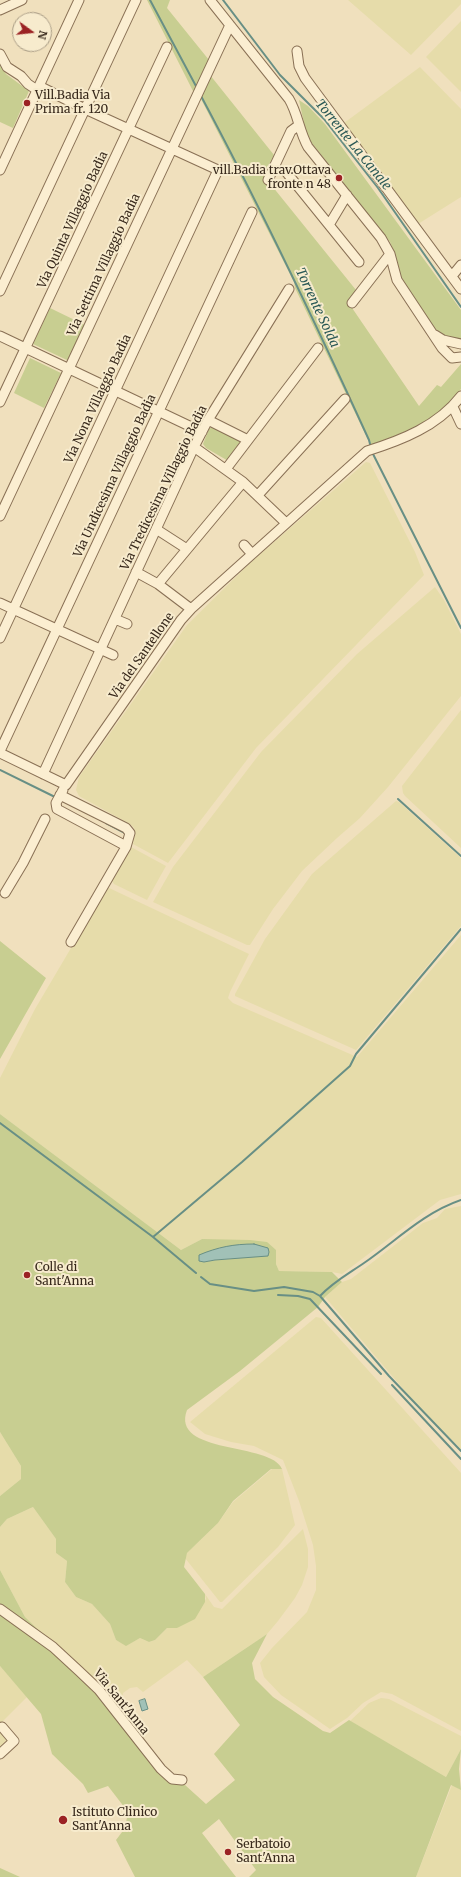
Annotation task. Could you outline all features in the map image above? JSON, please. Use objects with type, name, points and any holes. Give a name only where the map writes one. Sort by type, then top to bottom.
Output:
[{"type":"street","points":[[0,10],[22,0]]},
{"type":"street","points":[[0,170],[79,0]]},
{"type":"street","points":[[0,290],[136,0]]},
{"type":"street","points":[[210,0],[288,99],[297,113],[299,125],[308,147],[381,238],[390,254],[397,280],[448,354],[455,359],[461,356]]},
{"type":"street","name":"Via Settima Villaggio Badia","points":[[0,516],[230,25]]},
{"type":"street","name":"Via Quinta Villaggio Badia","points":[[0,402],[167,47]]},
{"type":"street","points":[[297,51],[299,66],[305,78],[461,289]]},
{"type":"street","points":[[0,54],[7,67],[21,76],[28,84],[39,86],[171,149]]},
{"type":"street","points":[[268,180],[291,131],[299,125]]},
{"type":"street","name":"Via Nona Villaggio Badia","points":[[0,638],[218,170],[171,149]]},
{"type":"street","points":[[287,173],[359,262]]},
{"type":"street","points":[[329,225],[347,195]]},
{"type":"street","name":"Via Undicesima Villaggio Badia","points":[[0,752],[252,212]]},
{"type":"street","points":[[352,303],[390,254]]},
{"type":"street","points":[[452,276],[461,265]]},
{"type":"street","name":"Via Tredicesima Villaggio Badia","points":[[43,774],[194,447],[208,420],[289,289]]},
{"type":"street","points":[[435,335],[440,339],[457,343]]},
{"type":"street","points":[[0,336],[159,410],[202,432]]},
{"type":"street","points":[[448,354],[448,346],[457,343]]},
{"type":"street","points":[[226,469],[318,348]]},
{"type":"street","points":[[461,396],[453,407],[461,424]]},
{"type":"street","points":[[258,495],[345,399]]},
{"type":"street","name":"Via del Santellone","points":[[60,795],[181,620],[191,609],[367,451],[409,436],[453,407]]},
{"type":"street","points":[[208,420],[248,440]]},
{"type":"street","points":[[194,447],[243,482],[286,523]]},
{"type":"street","points":[[158,584],[243,482]]},
{"type":"street","points":[[156,529],[187,549]]},
{"type":"street","points":[[244,545],[252,554]]},
{"type":"street","points":[[136,572],[158,584],[191,609]]},
{"type":"street","points":[[0,603],[113,655]]},
{"type":"street","points":[[115,619],[127,624]]},
{"type":"street","points":[[0,752],[66,785]]},
{"type":"street","points":[[71,942],[126,846],[130,836],[126,828],[60,795],[56,803],[57,809],[126,846]]},
{"type":"street","points":[[5,893],[23,863],[45,819]]},
{"type":"street","name":"Via Sant'Anna","points":[[0,1609],[53,1648],[79,1671],[99,1690],[161,1770],[172,1779],[182,1780]]},
{"type":"street","points":[[0,1754],[14,1741],[2,1727]]},
{"type":"shaded area","points":[[348,0],[461,0],[461,4],[411,55]]},
{"type":"shaded area","points":[[461,21],[461,92],[426,57]]},
{"type":"shaded area","points":[[420,67],[461,109],[461,197],[418,224],[344,123]]},
{"type":"shaded area","points":[[366,462],[370,463],[415,552],[424,575],[256,748],[168,863],[133,844],[135,833],[134,828],[130,824],[79,796],[76,790],[79,777],[187,625],[249,564]]},
{"type":"shaded area","points":[[435,587],[444,600],[461,634],[461,696],[388,787],[360,818],[302,871],[273,909],[250,945],[247,945],[153,902],[173,867],[261,752],[357,654]]},
{"type":"shaded area","points":[[461,710],[461,848],[405,796],[402,786]]},
{"type":"shaded area","points":[[396,801],[399,802],[461,858],[461,926],[356,1050],[235,996],[265,939],[312,874]]},
{"type":"shaded area","points":[[131,847],[166,866],[147,900],[114,884],[112,881],[112,877]]},
{"type":"shaded area","points":[[107,887],[249,954],[228,998],[233,1003],[357,1057],[461,935],[461,1194],[440,1200],[342,1274],[332,1272],[279,1271],[276,1264],[276,1250],[202,1239],[181,1250],[0,1114],[0,1078],[35,1009]]},
{"type":"shaded area","points":[[461,1206],[461,1449],[410,1397],[325,1297],[342,1282],[351,1279],[423,1223],[437,1218],[445,1209]]},
{"type":"shaded area","points":[[316,1317],[321,1318],[461,1473],[461,1731],[392,1694],[381,1692],[363,1703],[347,1718],[330,1729],[281,1695],[264,1677],[260,1663],[272,1648],[307,1612],[316,1590],[316,1566],[313,1545],[299,1501],[283,1460],[254,1446],[231,1442],[205,1434],[190,1422]]},
{"type":"shaded area","points":[[0,1432],[21,1466],[21,1479],[0,1496]]},
{"type":"shaded area","points":[[272,1469],[282,1469],[295,1525],[278,1547],[222,1602],[220,1602],[185,1558],[187,1553],[218,1523],[233,1502]]},
{"type":"shaded area","points":[[33,1507],[56,1539],[56,1553],[67,1561],[65,1582],[76,1597],[92,1604],[110,1624],[116,1640],[126,1645],[140,1638],[149,1642],[155,1640],[167,1628],[177,1628],[206,1599],[205,1594],[214,1607],[222,1609],[303,1529],[308,1549],[308,1567],[302,1585],[295,1598],[267,1634],[203,1677],[187,1660],[143,1692],[137,1687],[130,1688],[123,1693],[121,1723],[25,1617],[0,1570],[0,1527],[7,1519]]},
{"type":"shaded area","points":[[0,1666],[27,1697],[0,1724]]},
{"type":"shaded area","points":[[381,1698],[389,1699],[461,1736],[461,1749],[446,1777],[350,1721],[369,1703]]},
{"type":"shaded area","points":[[0,1729],[7,1739],[0,1748]]},
{"type":"shaded area","points":[[452,1785],[461,1790],[461,1877],[416,1877]]},
{"type":"green space","points":[[147,0],[170,0],[167,8],[209,60],[194,93]]},
{"type":"green space","points":[[0,64],[6,74],[29,91],[13,128],[0,122]]},
{"type":"green space","points":[[210,75],[274,155],[264,176],[356,290],[348,302],[419,406],[437,385],[441,387],[461,364],[461,389],[447,406],[436,415],[407,433],[371,446],[295,288],[294,282],[200,97]]},
{"type":"green space","points":[[299,100],[308,106],[325,124],[461,310],[461,339],[438,335],[397,272],[396,257],[390,242],[307,137]]},
{"type":"green space","points":[[50,308],[85,325],[69,361],[33,344]]},
{"type":"green space","points":[[30,358],[61,373],[44,408],[14,393]]},
{"type":"green space","points":[[212,427],[244,442],[230,462],[206,448],[203,444],[209,429]]},
{"type":"green space","points":[[0,941],[46,978],[0,1059]]},
{"type":"green space","points":[[0,1114],[181,1250],[202,1239],[250,1240],[267,1242],[276,1250],[276,1264],[279,1271],[332,1272],[342,1282],[325,1297],[318,1307],[240,1371],[187,1410],[186,1424],[193,1434],[207,1441],[261,1455],[274,1461],[282,1469],[271,1469],[233,1501],[218,1523],[187,1553],[184,1567],[205,1594],[205,1602],[195,1619],[177,1628],[167,1628],[155,1640],[149,1642],[140,1638],[126,1646],[116,1640],[110,1624],[92,1604],[76,1597],[65,1582],[67,1561],[56,1553],[56,1539],[33,1507],[7,1519],[0,1527],[0,1496],[21,1479],[21,1466],[0,1432]],"holes":[[[254,1244],[230,1259],[204,1262]]]},
{"type":"green space","points":[[0,1570],[25,1617],[69,1660],[172,1782],[185,1785],[206,1804],[235,1780],[214,1754],[240,1725],[203,1677],[267,1634],[252,1663],[255,1679],[273,1697],[323,1731],[330,1733],[349,1720],[446,1777],[461,1749],[459,1769],[461,1790],[451,1785],[416,1877],[249,1877],[256,1870],[219,1819],[202,1833],[236,1877],[135,1877],[116,1840],[125,1828],[128,1812],[108,1786],[88,1793],[83,1784],[52,1754],[41,1714],[0,1666]]},
{"type":"green space","points":[[0,1868],[20,1877],[0,1877]]},
{"type":"water","points":[[254,1244],[268,1248],[268,1256],[204,1262],[199,1261],[199,1255],[219,1248],[233,1245]]},
{"type":"water","points":[[145,1699],[148,1709],[142,1711],[139,1701]]},
{"type":"waterway","name":"Torrente Solda","points":[[150,0],[197,88]]},
{"type":"waterway","name":"Torrente La Canale","points":[[223,0],[280,75],[324,119],[378,188],[461,307]]},
{"type":"waterway","name":"Torrente Solda","points":[[201,96],[288,266],[369,440],[371,448]]},
{"type":"waterway","name":"Torrente Solda","points":[[372,452],[461,628]]},
{"type":"waterway","points":[[0,770],[55,797]]},
{"type":"waterway","points":[[398,799],[461,856]]},
{"type":"waterway","points":[[106,823],[125,833]]},
{"type":"waterway","points":[[153,1237],[242,1162],[350,1066],[356,1054],[461,929]]},
{"type":"waterway","points":[[0,1123],[153,1237],[196,1273]]},
{"type":"waterway","points":[[320,1296],[335,1282],[376,1255],[410,1228],[434,1212],[461,1200]]},
{"type":"waterway","points":[[201,1277],[210,1284],[254,1291],[284,1287],[313,1292],[320,1296],[389,1376],[461,1451]]},
{"type":"waterway","points":[[278,1295],[298,1296],[310,1299],[381,1374]]},
{"type":"waterway","points":[[392,1385],[461,1459]]},
{"type":"place","name":"Vill.Badia Via Prima fr. 120","points":[[27,103]]},
{"type":"place","name":"vill.Badia trav.Ottava fronte n 48","points":[[339,178]]},
{"type":"place","name":"Colle di Sant'Anna","points":[[27,1275]]},
{"type":"place","name":"Istituto Clinico Sant'Anna","points":[[63,1820]]},
{"type":"place","name":"Serbatoio Sant'Anna","points":[[228,1852]]}]
